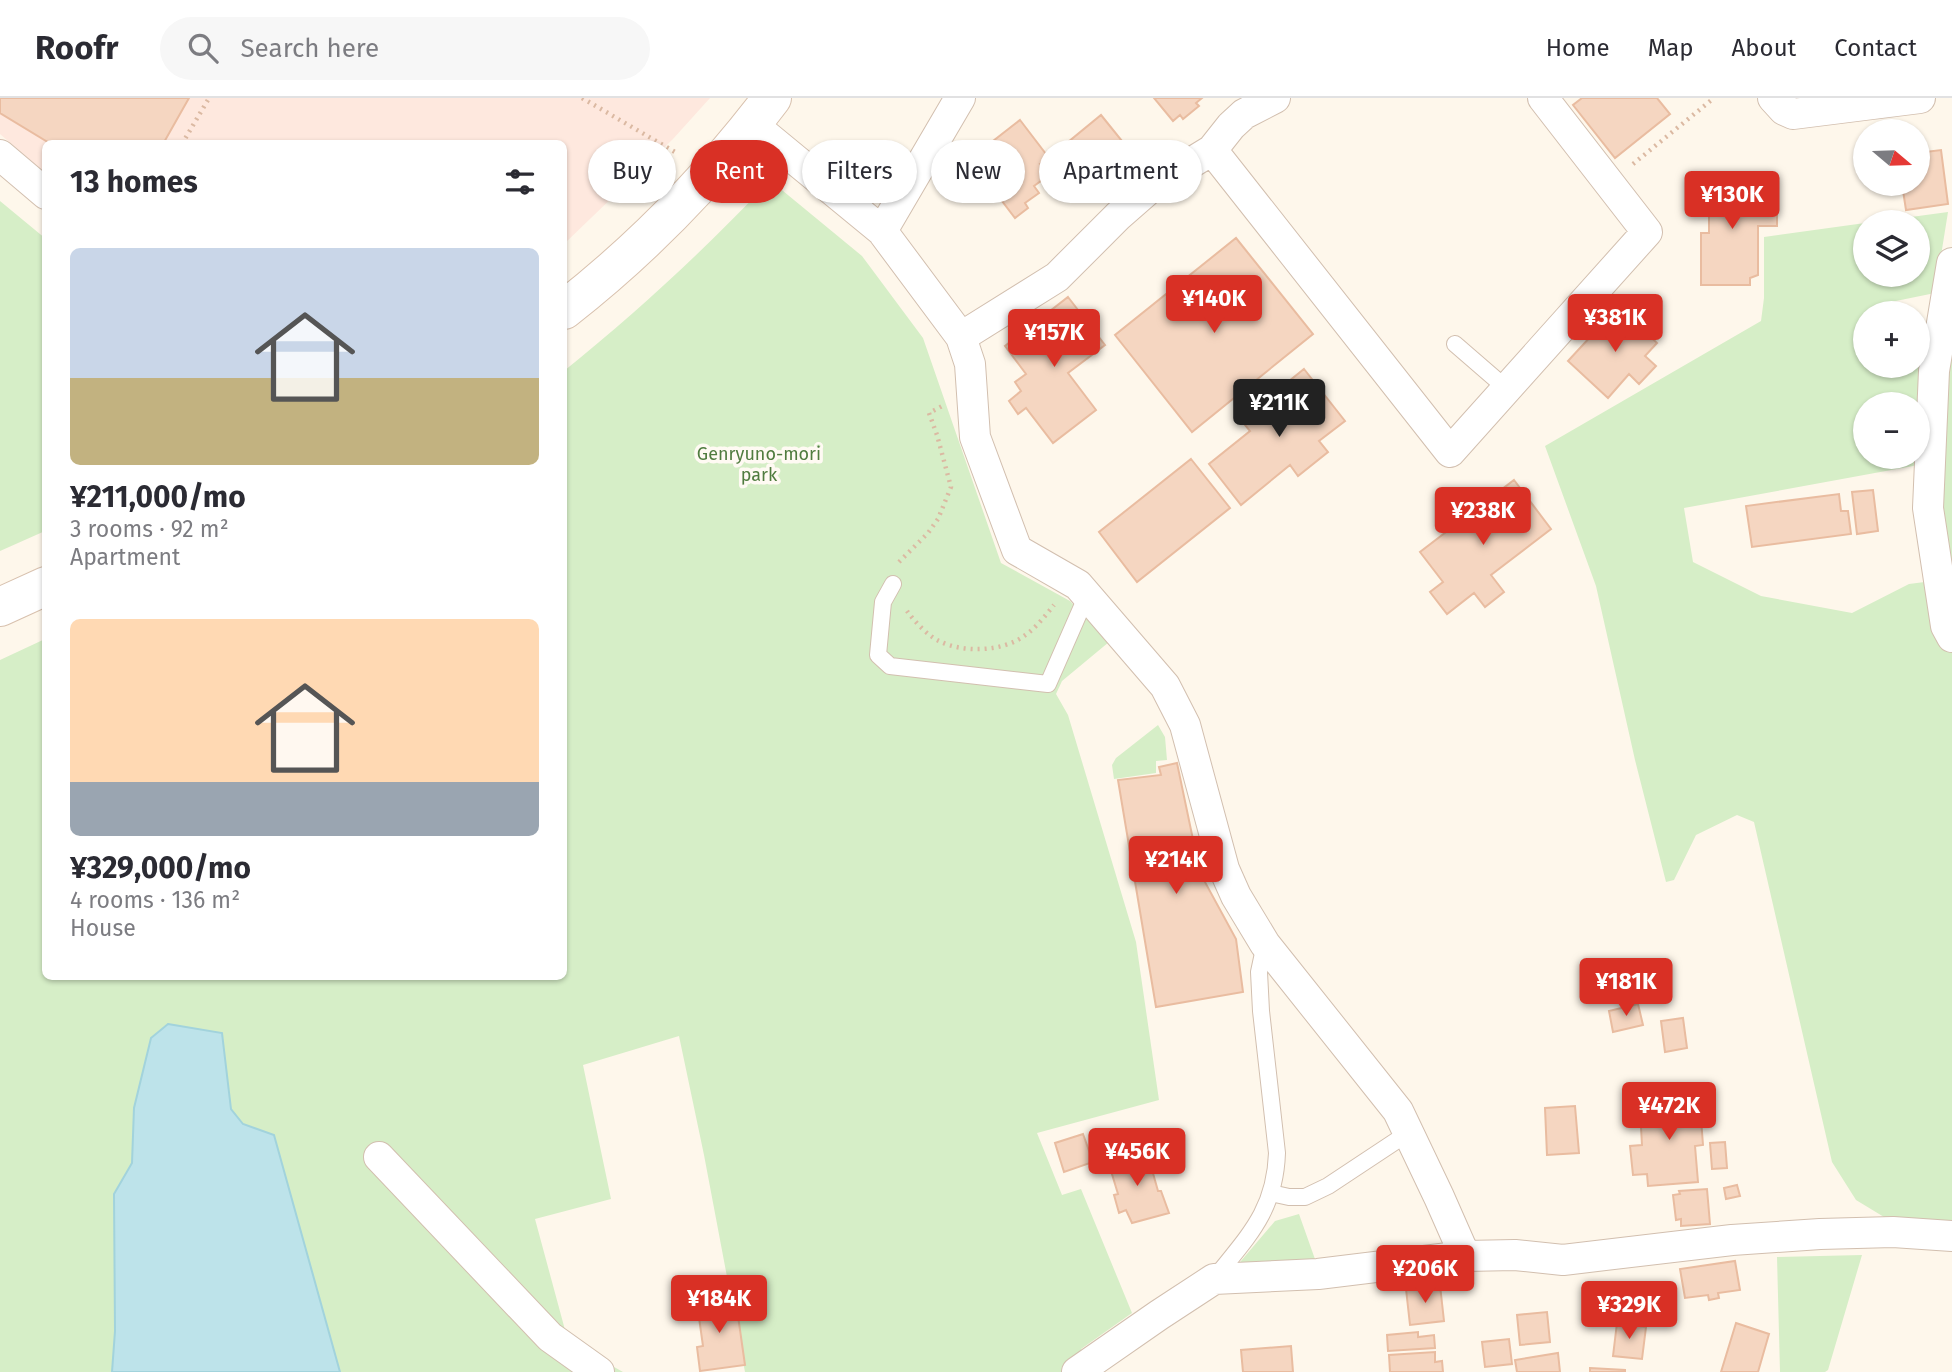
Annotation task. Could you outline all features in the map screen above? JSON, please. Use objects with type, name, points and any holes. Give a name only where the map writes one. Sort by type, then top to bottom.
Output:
[{"type":"street","points":[[882,231],[960,98]]},
{"type":"street","points":[[961,337],[1057,277],[1150,188],[1212,150],[1244,114],[1275,98]]},
{"type":"street","points":[[1212,150],[1450,452],[1647,232],[1543,98]]},
{"type":"street","points":[[1773,98],[1784,110],[1793,114],[1920,98]]},
{"type":"street","points":[[567,307],[671,215],[711,174],[762,111],[882,231],[961,337],[970,364],[975,437],[1017,551],[1078,587],[1165,686],[1185,725],[1224,869],[1236,896],[1265,944],[1398,1111],[1465,1256]]},
{"type":"street","points":[[0,155],[42,191]]},
{"type":"street","points":[[1952,263],[1934,371],[1928,508],[1946,626],[1952,637]]},
{"type":"street","points":[[0,607],[42,588]]},
{"type":"street","points":[[379,1157],[550,1337],[598,1372]]},
{"type":"street","points":[[1077,1372],[1214,1279],[1318,1273],[1465,1256],[1515,1255],[1563,1260],[1732,1240],[1820,1234],[1893,1232],[1952,1236]]},
{"type":"lane","points":[[1455,344],[1507,389]]},
{"type":"lane","points":[[893,584],[883,602],[878,655],[890,666],[1048,684],[1078,587]]},
{"type":"lane","points":[[1214,1279],[1256,1225],[1271,1194],[1276,1174],[1277,1153],[1259,972],[1265,944]]},
{"type":"lane","points":[[1271,1194],[1289,1198],[1305,1197],[1328,1186],[1408,1133]]},
{"type":"path","points":[[184,140],[209,98]]},
{"type":"path","points":[[582,98],[654,140]]},
{"type":"path","points":[[1610,183],[1714,98]]},
{"type":"path","points":[[948,403],[929,413],[951,487],[938,519],[896,566],[892,577],[896,592],[910,615],[938,641],[962,648],[993,648],[1023,638],[1041,622],[1057,601],[1078,587]]},
{"type":"shaded area","points":[[0,98],[710,98],[672,140],[588,140],[588,203],[607,203],[567,241],[567,140],[42,140],[42,170],[0,134]]},
{"type":"green space","name":"Genryuno-mori park","points":[[788,195],[862,256],[923,338],[1001,563],[1070,601],[1109,642],[1062,681],[1056,694],[1068,715],[1136,942],[1159,1100],[1037,1133],[1062,1195],[1081,1189],[1132,1313],[1081,1349],[1088,1372],[745,1372],[679,1036],[583,1065],[611,1199],[535,1219],[568,1341],[623,1372],[0,1372],[0,660],[42,640],[42,980],[567,980],[567,369],[668,282],[748,203],[788,203]]},
{"type":"green space","points":[[0,201],[42,236],[42,532],[0,551]]},
{"type":"green space","points":[[1948,212],[1935,293],[1896,301],[1853,301],[1853,378],[1927,378],[1927,392],[1853,392],[1853,469],[1897,469],[1684,508],[1693,562],[1761,596],[1852,613],[1909,584],[1948,579],[1940,506],[1940,412],[1952,334],[1952,1221],[1884,1217],[1856,1200],[1832,1162],[1754,822],[1737,815],[1696,835],[1674,880],[1666,882],[1596,586],[1545,446],[1761,321],[1764,298],[1764,237],[1853,225],[1853,287],[1930,287],[1930,214]]},
{"type":"green space","points":[[1158,725],[1165,737],[1167,760],[1156,761],[1156,773],[1114,779],[1112,765],[1116,758]]},
{"type":"green space","points":[[1299,1214],[1316,1262],[1235,1268],[1275,1221]]},
{"type":"green space","points":[[1862,1255],[1828,1370],[1780,1372],[1777,1257]]},
{"type":"water","points":[[168,1024],[222,1033],[231,1109],[243,1124],[274,1135],[340,1372],[112,1372],[115,1331],[114,1194],[132,1163],[134,1108],[151,1038]]},
{"type":"building","points":[[0,98],[189,98],[165,140],[44,140],[0,113]]},
{"type":"building","points":[[1154,98],[1202,98],[1196,103],[1199,106],[1183,119],[1180,115],[1173,121]]},
{"type":"building","points":[[1582,98],[1657,98],[1670,114],[1615,158],[1573,105]]},
{"type":"building","points":[[1101,115],[1121,140],[1071,140]]},
{"type":"building","points":[[1020,120],[1039,145],[1039,182],[1034,186],[1039,193],[1025,203],[1025,140],[994,140]]},
{"type":"building","points":[[1941,150],[1948,204],[1906,210],[1904,196],[1930,196],[1930,151]]},
{"type":"building","points":[[1751,172],[1751,203],[1766,203],[1766,211],[1777,211],[1777,226],[1758,226],[1758,275],[1750,278],[1750,285],[1701,285],[1701,233],[1709,233],[1709,173]]},
{"type":"building","points":[[1004,203],[1025,203],[1028,208],[1015,218]]},
{"type":"building","points":[[1236,238],[1313,334],[1192,432],[1115,335]]},
{"type":"building","points":[[1068,297],[1105,345],[1068,373],[1096,410],[1053,443],[1026,408],[1018,414],[1009,401],[1021,391],[1015,382],[1026,374],[1005,346]]},
{"type":"building","points":[[1618,307],[1657,343],[1645,356],[1656,366],[1639,384],[1629,374],[1608,398],[1568,361]]},
{"type":"building","points":[[1304,369],[1345,421],[1319,441],[1328,452],[1298,476],[1290,465],[1241,505],[1209,464],[1250,431],[1245,425],[1282,396],[1278,390]]},
{"type":"building","points":[[1191,459],[1230,508],[1137,582],[1099,532]]},
{"type":"building","points":[[1514,480],[1551,529],[1491,575],[1504,592],[1485,607],[1474,593],[1447,614],[1430,592],[1443,582],[1420,552]]},
{"type":"building","points":[[1873,490],[1878,531],[1857,534],[1852,492]]},
{"type":"building","points":[[1839,494],[1841,511],[1848,511],[1851,534],[1752,547],[1746,506]]},
{"type":"building","points":[[1177,763],[1200,873],[1236,939],[1243,992],[1156,1007],[1118,780],[1161,775],[1159,767]]},
{"type":"building","points":[[1638,1004],[1643,1025],[1613,1032],[1609,1011]]},
{"type":"building","points":[[1683,1018],[1687,1048],[1665,1052],[1661,1021]]},
{"type":"building","points":[[1692,1092],[1694,1120],[1701,1119],[1703,1145],[1695,1146],[1698,1182],[1648,1186],[1647,1174],[1633,1175],[1630,1146],[1642,1145],[1640,1109],[1662,1107],[1662,1094]]},
{"type":"building","points":[[1575,1106],[1579,1153],[1547,1155],[1545,1108]]},
{"type":"building","points":[[1083,1134],[1093,1162],[1064,1172],[1055,1143]]},
{"type":"building","points":[[1142,1135],[1147,1152],[1125,1157],[1121,1143]]},
{"type":"building","points":[[1725,1142],[1727,1168],[1712,1169],[1710,1143]]},
{"type":"building","points":[[1147,1152],[1158,1191],[1161,1191],[1169,1213],[1132,1223],[1126,1210],[1119,1213],[1114,1195],[1118,1194],[1108,1161]]},
{"type":"building","points":[[1737,1185],[1740,1196],[1726,1199],[1724,1188]]},
{"type":"building","points":[[1707,1189],[1710,1224],[1681,1226],[1681,1219],[1676,1220],[1673,1195],[1680,1194],[1679,1191]]},
{"type":"building","points":[[1735,1261],[1740,1290],[1718,1293],[1719,1298],[1709,1300],[1708,1295],[1685,1298],[1680,1269]]},
{"type":"building","points":[[1440,1285],[1444,1321],[1410,1325],[1406,1289]]},
{"type":"building","points":[[721,1292],[724,1311],[737,1309],[745,1365],[700,1371],[697,1347],[703,1346],[696,1296]]},
{"type":"building","points":[[1547,1312],[1550,1342],[1520,1345],[1517,1315]]},
{"type":"building","points":[[1617,1323],[1646,1327],[1642,1359],[1613,1356]]},
{"type":"building","points":[[1736,1323],[1769,1334],[1758,1372],[1721,1372]]},
{"type":"building","points":[[1418,1332],[1418,1337],[1434,1335],[1435,1348],[1388,1351],[1387,1335]]},
{"type":"building","points":[[1509,1339],[1512,1364],[1485,1367],[1482,1342]]},
{"type":"building","points":[[1291,1346],[1293,1372],[1243,1372],[1241,1350]]},
{"type":"building","points":[[1435,1352],[1435,1362],[1442,1361],[1443,1372],[1390,1372],[1389,1355]]},
{"type":"building","points":[[1558,1353],[1560,1372],[1517,1372],[1515,1360]]},
{"type":"building","points":[[1590,1368],[1625,1370],[1625,1372],[1590,1372]]}]
